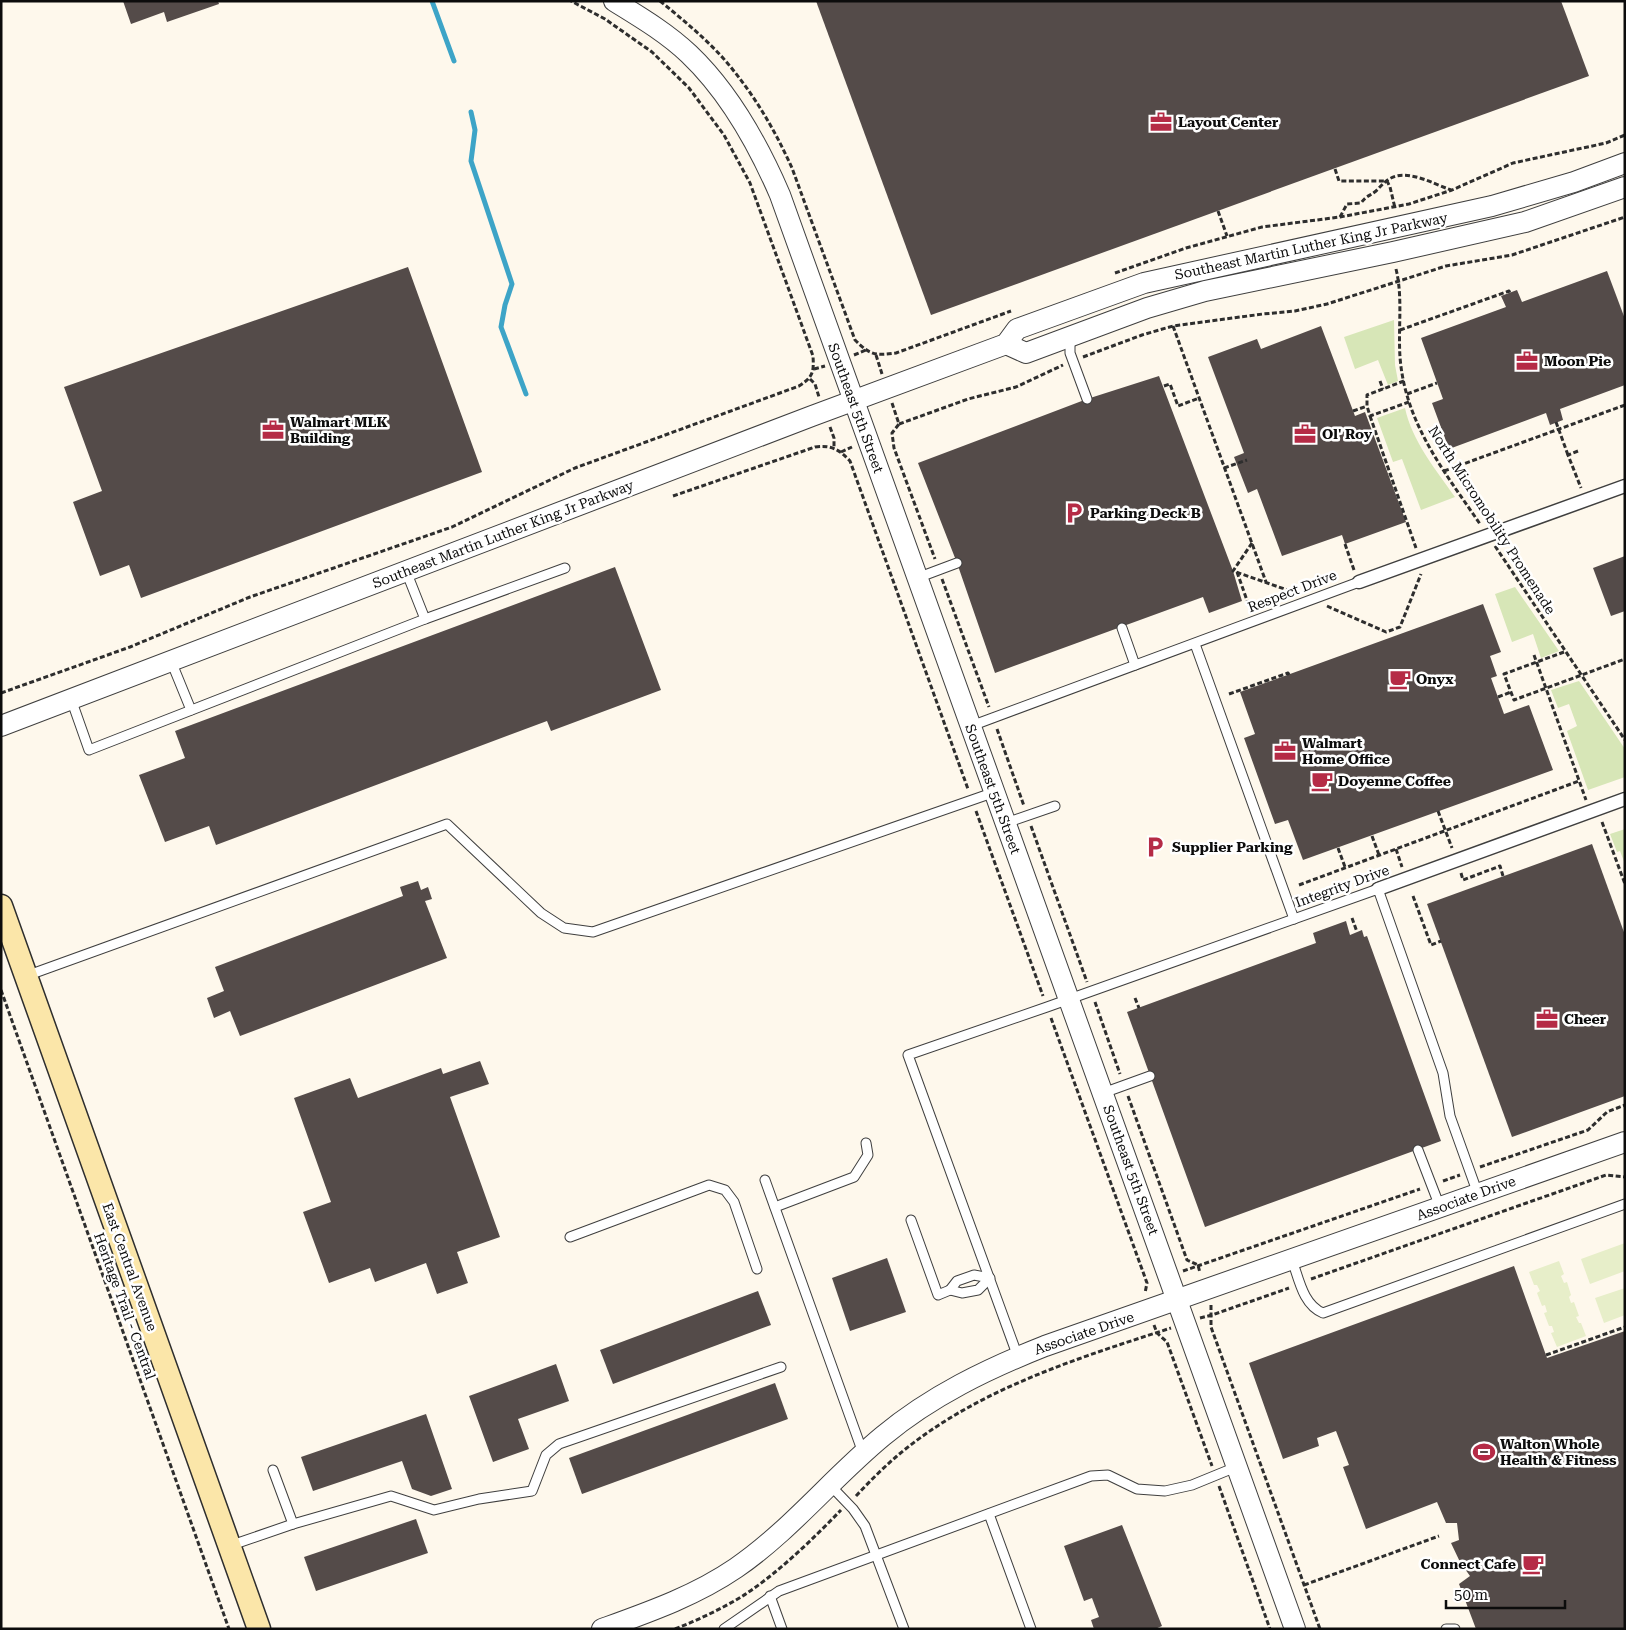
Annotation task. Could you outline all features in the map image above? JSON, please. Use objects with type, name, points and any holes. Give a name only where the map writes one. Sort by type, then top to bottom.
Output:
[{"type":"main road","name":"East Central Avenue","points":[[1,906],[259,1629]]},
{"type":"street","name":"Southeast 5th Street","points":[[614,1],[662,31],[689,54],[710,76],[745,125],[763,157],[780,195],[1295,1629]]},
{"type":"street","name":"Southeast Martin Luther King Jr Parkway","points":[[1,726],[854,400],[1006,344],[1017,329],[1144,282],[1492,206],[1574,182],[1625,163]]},
{"type":"street","name":"Southeast Martin Luther King Jr Parkway","points":[[1006,344],[1026,353],[1147,308],[1204,291],[1525,222],[1625,187]]},
{"type":"street","name":"Respect Drive","points":[[1359,582],[1422,554],[1488,536],[1625,486]]},
{"type":"street","name":"Integrity Drive","points":[[1378,889],[1625,799]]},
{"type":"street","name":"Associate Drive","points":[[602,1629],[639,1619],[688,1596],[737,1568],[774,1538],[884,1435],[944,1393],[974,1376],[1018,1357],[1625,1142]]},
{"type":"lane","points":[[1070,337],[1070,353],[1087,399]]},
{"type":"lane","points":[[918,578],[957,563]]},
{"type":"lane","points":[[71,699],[89,750],[425,619],[565,568]]},
{"type":"lane","points":[[406,571],[425,619]]},
{"type":"lane","name":"Respect Drive","points":[[971,726],[1359,582]]},
{"type":"lane","points":[[1122,628],[1135,664]]},
{"type":"lane","points":[[1195,644],[1294,919]]},
{"type":"lane","points":[[171,661],[191,710]]},
{"type":"lane","points":[[26,976],[447,824],[541,913],[564,928],[593,932],[995,792]]},
{"type":"lane","points":[[1006,823],[1055,806]]},
{"type":"lane","points":[[1378,889],[1443,1073],[1450,1116],[1478,1194]]},
{"type":"lane","name":"Integrity Drive","points":[[990,1278],[908,1055],[1069,1000],[1378,889]]},
{"type":"lane","points":[[1103,1093],[1150,1076]]},
{"type":"lane","points":[[775,1206],[854,1177],[868,1155],[866,1144]]},
{"type":"lane","points":[[1418,1150],[1440,1208]]},
{"type":"lane","points":[[765,1180],[863,1453]]},
{"type":"lane","points":[[570,1237],[709,1185],[726,1190],[734,1202],[757,1270]]},
{"type":"lane","points":[[1292,1260],[1308,1302],[1315,1310],[1323,1313],[1625,1204]]},
{"type":"lane","points":[[911,1220],[938,1295],[950,1290],[957,1281],[974,1275],[990,1278]]},
{"type":"lane","points":[[950,1290],[962,1293],[978,1290],[990,1278]]},
{"type":"lane","points":[[990,1278],[1018,1357]]},
{"type":"lane","points":[[229,1546],[293,1524],[391,1496],[434,1510],[479,1499],[532,1491],[546,1455],[559,1444],[781,1367]]},
{"type":"lane","points":[[724,1629],[779,1591],[1091,1476],[1108,1475],[1137,1489],[1166,1491],[1192,1485],[1236,1467]]},
{"type":"lane","points":[[273,1470],[293,1524]]},
{"type":"lane","points":[[830,1485],[853,1509],[865,1526],[904,1629]]},
{"type":"lane","points":[[989,1514],[1032,1629]]},
{"type":"lane","points":[[770,1596],[782,1629]]},
{"type":"lane","points":[[1446,1629],[1455,1629]]},
{"type":"path","points":[[1,693],[130,647],[250,597],[452,527],[575,468],[799,386],[810,379],[814,369],[813,356],[750,183],[724,135],[689,88],[652,52],[605,19],[571,1]]},
{"type":"path","points":[[792,168],[856,340],[866,350],[876,355],[877,362]]},
{"type":"path","points":[[1335,169],[1339,181],[1387,180]]},
{"type":"path","points":[[1340,217],[1347,204],[1361,203],[1366,196],[1374,193],[1387,180],[1399,174],[1452,190]]},
{"type":"path","points":[[1387,180],[1396,215]]},
{"type":"path","points":[[1218,211],[1227,236]]},
{"type":"path","points":[[1080,358],[1142,335],[1173,326],[1295,311],[1319,306],[1446,266],[1512,255],[1625,217]]},
{"type":"path","name":"North Micromobility Promenade","points":[[1394,261],[1399,282],[1400,356],[1409,402],[1420,432],[1564,652],[1625,740]]},
{"type":"path","points":[[1400,330],[1509,290],[1510,292]]},
{"type":"path","points":[[1173,326],[1266,582]]},
{"type":"path","points":[[858,353],[866,350]]},
{"type":"path","points":[[886,435],[892,433],[899,424],[968,399],[1016,387],[1067,363]]},
{"type":"path","points":[[814,369],[822,367]]},
{"type":"path","points":[[810,379],[815,384]]},
{"type":"path","points":[[1380,381],[1383,389]]},
{"type":"path","points":[[1252,543],[1233,571],[1311,599],[1386,632],[1400,627],[1422,554],[1370,416],[1367,406],[1367,395],[1404,381]]},
{"type":"path","points":[[1407,394],[1437,383]]},
{"type":"path","points":[[1164,386],[1170,384],[1178,406],[1199,398]]},
{"type":"path","points":[[1370,416],[1409,402]]},
{"type":"path","points":[[1444,471],[1625,405]]},
{"type":"path","points":[[1352,411],[1367,406]]},
{"type":"path","points":[[895,412],[899,424]]},
{"type":"path","points":[[1556,422],[1586,500]]},
{"type":"path","points":[[892,433],[894,448],[934,557]]},
{"type":"path","points":[[834,438],[834,448]]},
{"type":"path","points":[[673,496],[815,447],[834,448],[850,461],[1043,996]]},
{"type":"path","points":[[841,452],[852,448]]},
{"type":"path","points":[[1568,455],[1578,451]]},
{"type":"path","points":[[1224,468],[1247,460]]},
{"type":"path","points":[[1345,544],[1359,582]]},
{"type":"path","points":[[1237,572],[1249,606]]},
{"type":"path","points":[[943,584],[988,706]]},
{"type":"path","points":[[1564,652],[1504,674],[1514,700],[1625,659]]},
{"type":"path","points":[[1534,655],[1579,781],[1594,810],[1625,884]]},
{"type":"path","points":[[1229,694],[1288,673],[1289,675]]},
{"type":"path","points":[[1498,697],[1511,692]]},
{"type":"path","points":[[997,729],[1024,805]]},
{"type":"path","points":[[1299,884],[1579,781]]},
{"type":"path","points":[[1031,826],[1086,981]]},
{"type":"path","points":[[1372,836],[1379,855]]},
{"type":"path","points":[[1338,848],[1345,867]]},
{"type":"path","points":[[1396,849],[1406,878]]},
{"type":"path","points":[[1413,896],[1430,945],[1441,941]]},
{"type":"path","points":[[1352,918],[1357,932]]},
{"type":"path","points":[[1039,986],[1046,983]]},
{"type":"path","name":"Heritage Trail - Central","points":[[1,990],[230,1629]]},
{"type":"path","points":[[1135,998],[1139,1008]]},
{"type":"path","points":[[1095,1004],[1188,1260],[1198,1265],[1200,1272]]},
{"type":"path","points":[[1093,1018],[1099,1014]]},
{"type":"path","points":[[1052,1020],[1146,1283],[1144,1296]]},
{"type":"path","points":[[1483,1166],[1588,1130],[1607,1112],[1625,1105]]},
{"type":"path","points":[[1201,1317],[1212,1315],[1606,1175],[1625,1177]]},
{"type":"path","points":[[1441,1182],[1457,1176]]},
{"type":"path","points":[[1186,1270],[1422,1188]]},
{"type":"path","points":[[1544,1191],[1546,1197]]},
{"type":"path","points":[[1211,1303],[1211,1327],[1320,1629]]},
{"type":"path","points":[[1154,1324],[1157,1332],[1167,1342],[1209,1458]]},
{"type":"path","points":[[1546,1355],[1625,1327]]},
{"type":"path","points":[[860,1491],[897,1456],[940,1425],[978,1402],[1014,1384],[1070,1362],[1170,1329]]},
{"type":"path","points":[[1221,1490],[1270,1629]]},
{"type":"path","points":[[676,1629],[698,1620],[742,1596],[786,1562],[834,1517]]},
{"type":"path","points":[[1304,1585],[1439,1536]]},
{"type":"green space","points":[[1394,320],[1395,365],[1398,381],[1388,385],[1378,360],[1355,369],[1344,337]]},
{"type":"green space","points":[[1405,408],[1408,420],[1419,444],[1455,497],[1421,510],[1402,459],[1393,462],[1377,418]]},
{"type":"green space","points":[[1515,587],[1559,651],[1541,658],[1533,634],[1512,642],[1495,594]]},
{"type":"green space","points":[[1579,681],[1625,749],[1625,777],[1588,790],[1567,731],[1577,726],[1569,704],[1558,708],[1551,690]]},
{"type":"green space","points":[[1625,829],[1625,864],[1620,851],[1617,852],[1610,834]]},
{"type":"green space","points":[[1625,1243],[1625,1271],[1590,1284],[1581,1259]]},
{"type":"green space","points":[[1559,1261],[1564,1274],[1561,1276],[1564,1283],[1567,1282],[1571,1303],[1574,1302],[1579,1316],[1576,1317],[1579,1323],[1581,1323],[1586,1336],[1557,1347],[1551,1333],[1554,1332],[1552,1326],[1549,1326],[1544,1313],[1547,1312],[1545,1305],[1542,1306],[1537,1293],[1540,1291],[1537,1285],[1534,1285],[1529,1272]]},
{"type":"green space","points":[[1625,1288],[1625,1315],[1604,1323],[1595,1298]]},
{"type":"building","points":[[123,1],[218,1],[219,4],[167,22],[164,12],[131,24]]},
{"type":"building","name":"Layout Center","points":[[816,1],[1561,1],[1589,76],[931,315]]},
{"type":"building","name":"Walmart MLK Building","points":[[408,267],[482,472],[141,598],[129,565],[100,576],[73,502],[102,491],[64,387]]},
{"type":"building","name":"Moon Pie","points":[[1607,271],[1625,319],[1625,385],[1560,409],[1563,420],[1550,425],[1546,413],[1449,449],[1432,403],[1443,399],[1421,338],[1506,307],[1501,296],[1517,290],[1522,302]]},
{"type":"building","name":"Ol' Roy","points":[[1321,326],[1355,416],[1365,412],[1406,522],[1345,544],[1342,535],[1282,556],[1257,489],[1248,493],[1234,457],[1244,453],[1208,357],[1257,339],[1261,349]]},
{"type":"building","name":"Parking Deck B","points":[[1159,376],[1233,571],[1242,601],[1209,613],[1203,597],[995,673],[957,563],[918,463],[1087,399]]},
{"type":"building","points":[[1625,556],[1625,611],[1611,616],[1593,568]]},
{"type":"building","points":[[615,567],[661,690],[551,731],[547,721],[216,845],[209,826],[165,842],[139,775],[185,758],[175,731]]},
{"type":"building","points":[[1483,604],[1501,652],[1490,656],[1497,676],[1491,678],[1504,714],[1529,705],[1553,770],[1303,860],[1288,820],[1275,824],[1244,738],[1255,734],[1240,692]]},
{"type":"building","name":"Cheer","points":[[1592,844],[1625,935],[1625,1096],[1512,1137],[1427,904]]},
{"type":"building","points":[[418,881],[421,890],[428,887],[432,899],[425,901],[447,958],[240,1036],[230,1011],[214,1018],[207,998],[224,991],[215,967],[403,896],[400,887]]},
{"type":"building","points":[[1346,921],[1350,935],[1362,930],[1364,937],[1367,936],[1441,1141],[1205,1227],[1127,1012],[1316,943],[1313,933]]},
{"type":"building","points":[[480,1061],[489,1084],[450,1097],[500,1237],[457,1252],[468,1283],[437,1294],[426,1263],[375,1282],[370,1268],[329,1283],[303,1212],[331,1202],[294,1098],[350,1078],[358,1098],[441,1068],[443,1074]]},
{"type":"building","points":[[887,1258],[906,1312],[850,1331],[832,1278]]},
{"type":"building","name":"Walton Whole Health & Fitness","points":[[1514,1266],[1547,1358],[1625,1331],[1625,1629],[1476,1629],[1459,1584],[1470,1576],[1460,1562],[1451,1543],[1459,1540],[1457,1523],[1446,1523],[1437,1502],[1366,1529],[1343,1467],[1349,1465],[1336,1431],[1317,1438],[1319,1446],[1283,1459],[1249,1363]]},
{"type":"building","points":[[758,1291],[771,1325],[613,1384],[600,1350]]},
{"type":"building","points":[[556,1364],[569,1401],[518,1419],[529,1449],[493,1462],[469,1396]]},
{"type":"building","points":[[775,1383],[788,1419],[582,1494],[569,1458]]},
{"type":"building","points":[[426,1414],[452,1489],[431,1496],[412,1489],[402,1461],[313,1491],[301,1457]]},
{"type":"building","points":[[416,1519],[428,1553],[316,1591],[304,1557]]},
{"type":"building","points":[[1122,1525],[1162,1626],[1155,1629],[1094,1629],[1091,1620],[1099,1617],[1092,1598],[1084,1601],[1064,1546]]},
{"type":"waterway","points":[[432,1],[454,61]]},
{"type":"waterway","points":[[471,112],[475,130],[471,161],[512,284],[505,305],[501,327],[526,394]]},
{"type":"place","name":"Layout Center","points":[[1161,122]]},
{"type":"place","name":"Moon Pie","points":[[1527,361]]},
{"type":"place","name":"Walmart MLK Building","points":[[273,430]]},
{"type":"place","name":"Ol' Roy","points":[[1305,434]]},
{"type":"place","name":"Parking Deck B","points":[[1074,513]]},
{"type":"place","name":"Onyx","points":[[1400,679]]},
{"type":"place","name":"Walmart Home Office","points":[[1285,751]]},
{"type":"place","name":"Doyenne Coffee","points":[[1322,781]]},
{"type":"place","name":"Supplier Parking","points":[[1155,847]]},
{"type":"place","name":"Cheer","points":[[1547,1019]]},
{"type":"place","name":"Walton Whole Health & Fitness","points":[[1484,1452]]},
{"type":"place","name":"Connect Cafe","points":[[1533,1564]]}]
